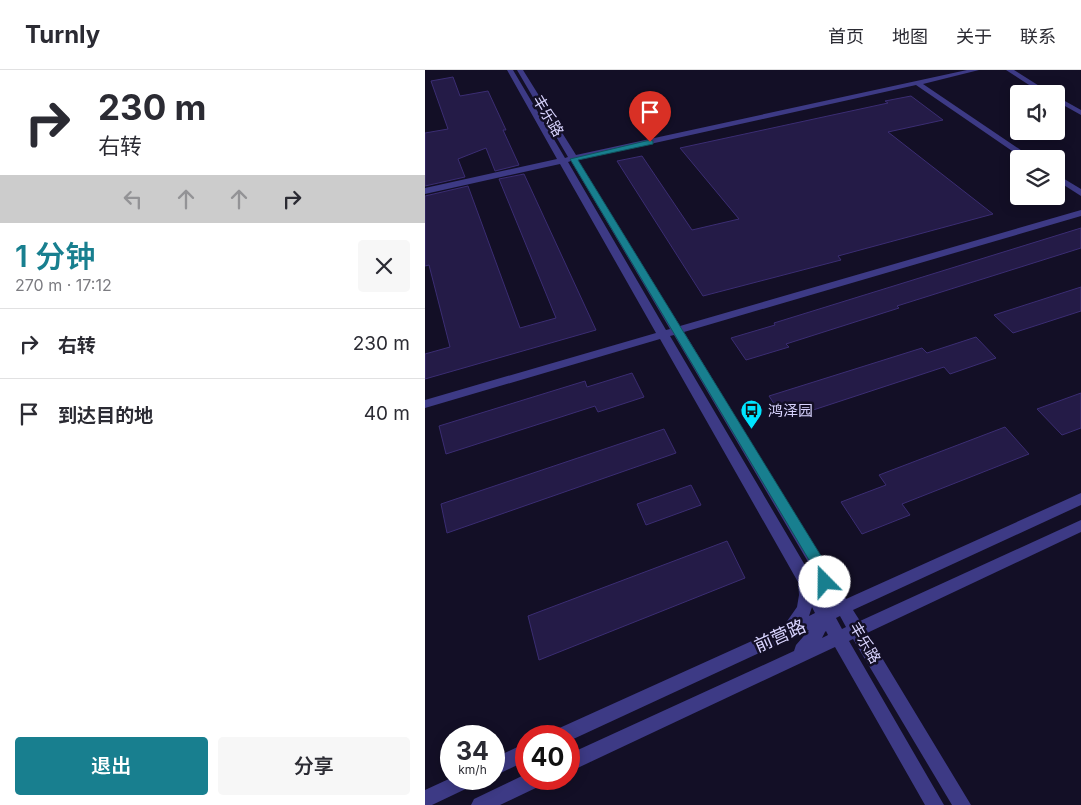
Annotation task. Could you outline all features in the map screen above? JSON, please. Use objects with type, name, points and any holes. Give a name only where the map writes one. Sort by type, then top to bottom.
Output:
[{"type":"street","name":"丰乐路","points":[[510,70],[935,805]]},
{"type":"street","name":"丰乐路","points":[[520,70],[962,805]]},
{"type":"street","points":[[425,191],[917,83],[958,72],[976,70]]},
{"type":"street","points":[[1009,70],[1034,85]]},
{"type":"street","points":[[917,83],[1017,150]]},
{"type":"street","points":[[1065,103],[1081,113]]},
{"type":"street","points":[[1065,182],[1081,193]]},
{"type":"street","points":[[425,404],[1081,212]]},
{"type":"street","name":"前营路","points":[[580,727],[825,614],[1081,499]]},
{"type":"street","name":"前营路","points":[[580,758],[857,628],[1081,526]]},
{"type":"street","points":[[791,659],[813,640],[823,624],[826,593],[821,568]]},
{"type":"street","points":[[780,636],[803,613],[807,595],[803,574]]},
{"type":"street","points":[[480,805],[515,789]]},
{"type":"street","points":[[425,798],[443,790]]},
{"type":"building","points":[[453,77],[460,96],[488,91],[506,130],[503,130],[519,165],[495,171],[486,148],[458,159],[465,177],[425,186],[425,133],[448,129],[431,81]]},
{"type":"building","points":[[911,96],[943,120],[888,132],[993,214],[838,256],[841,260],[703,296],[617,161],[642,156],[692,230],[739,219],[680,148],[888,103],[885,101]]},
{"type":"building","points":[[524,174],[596,330],[425,379],[425,354],[450,347],[429,265],[425,266],[425,196],[468,186],[520,328],[556,318],[499,179]]},
{"type":"building","points":[[1081,228],[1081,248],[897,306],[899,308],[786,344],[789,347],[746,360],[731,338],[775,325],[774,323]]},
{"type":"building","points":[[1081,287],[1081,311],[1013,333],[994,315]]},
{"type":"building","points":[[976,337],[996,358],[950,374],[944,367],[795,416],[794,412],[782,416],[769,396],[922,348],[927,353]]},
{"type":"building","points":[[632,373],[644,397],[598,412],[595,406],[446,454],[439,426],[585,381],[587,387]]},
{"type":"building","points":[[1081,393],[1081,428],[1062,435],[1037,409]]},
{"type":"building","points":[[1005,427],[1029,454],[902,504],[910,515],[862,534],[841,502],[886,485],[879,475]]},
{"type":"building","points":[[664,429],[676,453],[447,533],[441,504]]},
{"type":"building","points":[[691,485],[701,505],[646,525],[637,504]]},
{"type":"building","points":[[727,541],[745,578],[539,660],[528,616]]},
{"type":"place","name":"鸿泽园","points":[[752,430]]},
{"type":"route","points":[[650,142],[574,159],[821,568],[825,582]]}]
